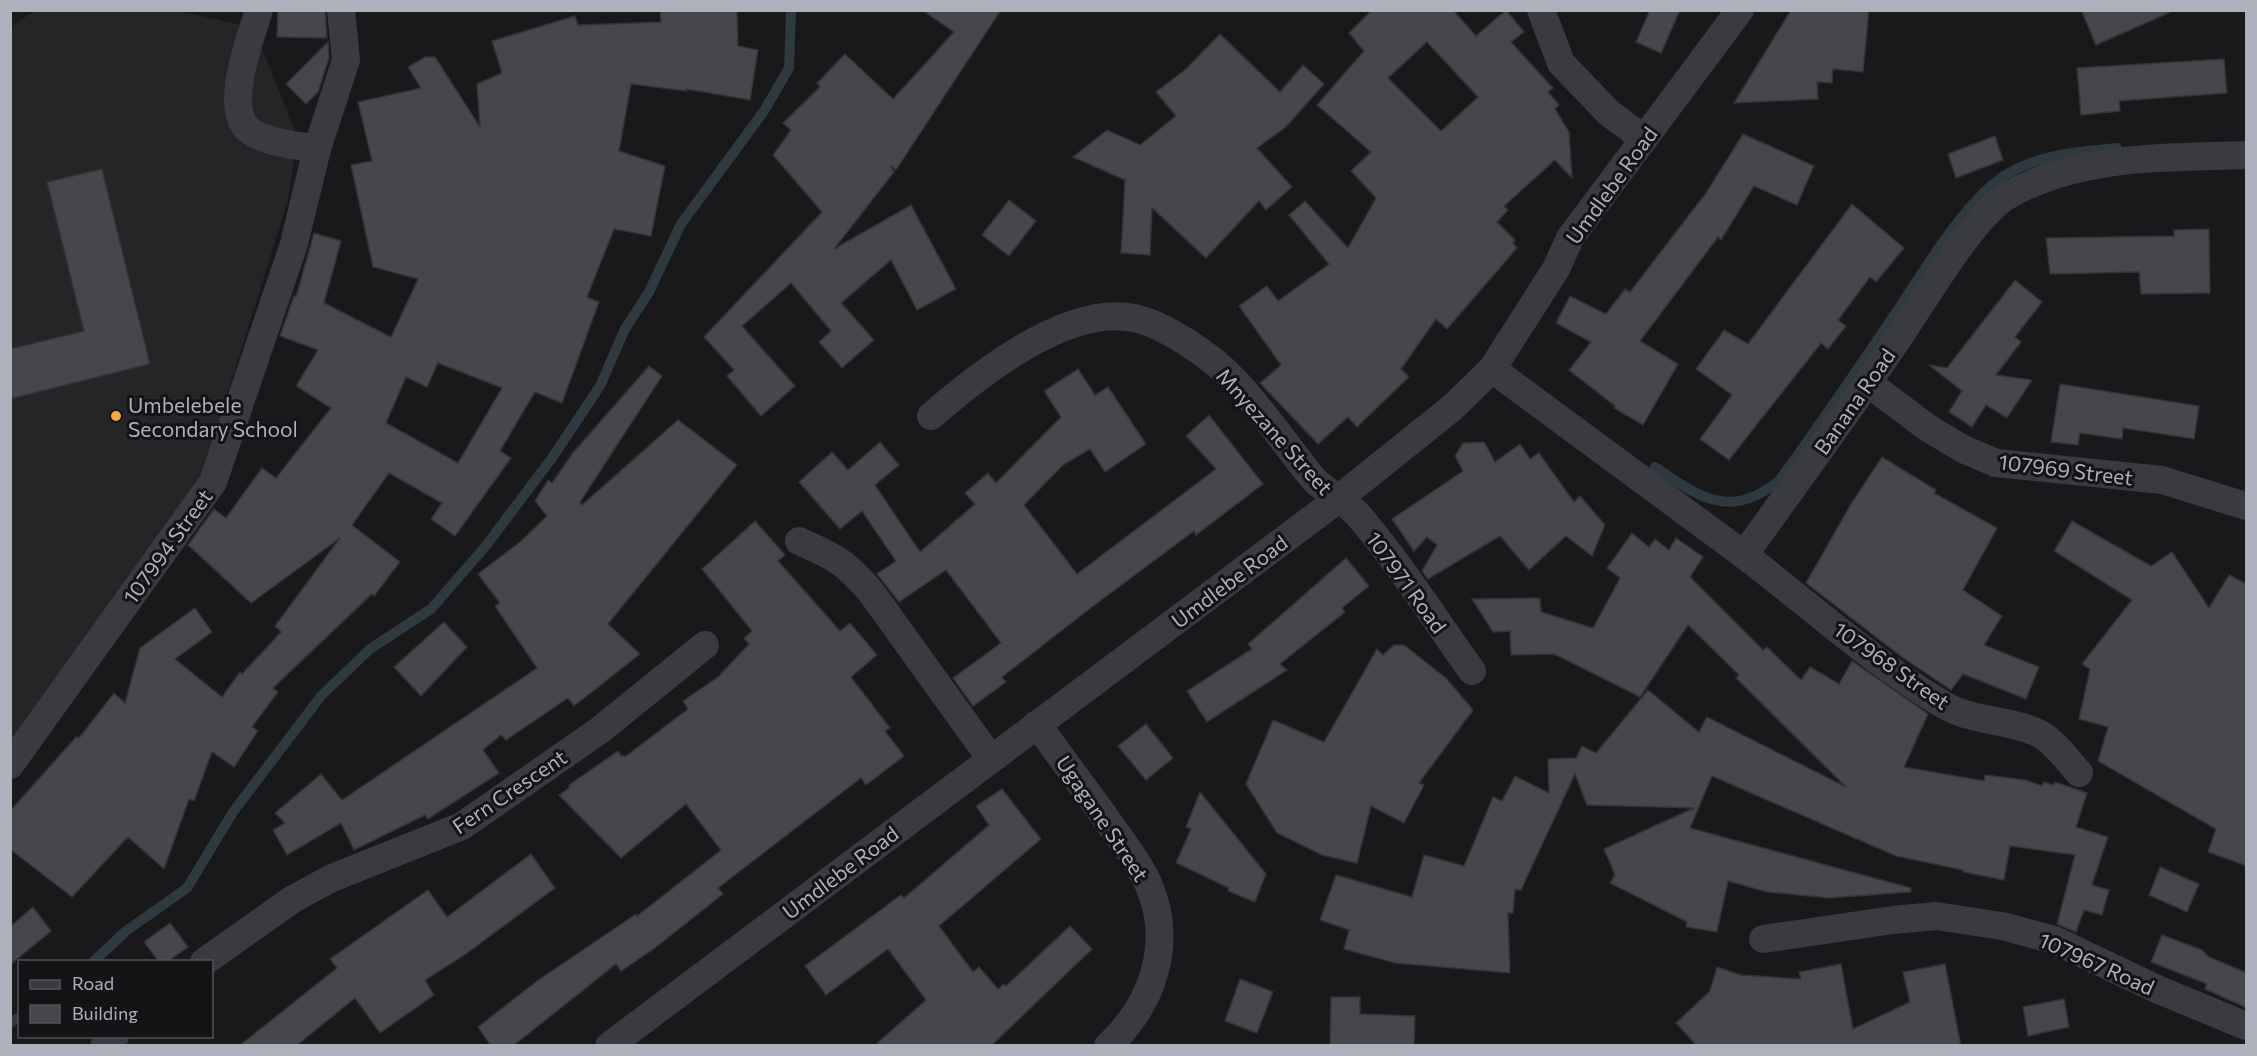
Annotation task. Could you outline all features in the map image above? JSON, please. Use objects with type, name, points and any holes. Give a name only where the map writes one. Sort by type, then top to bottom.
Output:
[{"type":"street","points":[[259,10],[240,78],[237,102],[242,120],[249,130],[268,138],[317,149]]},
{"type":"street","name":"107994 Street","points":[[10,765],[213,482],[294,244],[317,149],[346,60],[341,10]]},
{"type":"street","points":[[1541,10],[1561,63],[1609,113],[1644,139]]},
{"type":"street","name":"Umdlebe Road","points":[[609,1046],[1337,500],[1453,407],[1492,369],[1556,269],[1570,238],[1740,10]]},
{"type":"street","name":"Banana Road","points":[[1744,555],[1868,383],[1974,228],[2004,197],[2032,183],[2076,169],[2116,162],[2247,155]]},
{"type":"street","name":"Mnyezane Street","points":[[931,416],[972,380],[1052,332],[1091,319],[1134,318],[1166,332],[1199,351],[1233,380],[1313,479],[1337,500]]},
{"type":"street","points":[[1492,369],[1744,555]]},
{"type":"street","name":"107969 Street","points":[[1868,383],[1928,428],[1963,449],[1996,464],[2162,480],[2247,506]]},
{"type":"street","name":"107971 Road","points":[[1337,500],[1358,514],[1472,671]]},
{"type":"street","points":[[799,541],[840,560],[850,568],[871,592],[991,759]]},
{"type":"street","name":"107968 Street","points":[[1744,555],[1893,671],[1947,706],[1971,716],[2019,727],[2041,735],[2057,748],[2079,773]]},
{"type":"street","name":"Fern Crescent","points":[[207,960],[303,894],[343,873],[448,832],[476,818],[533,775],[600,730],[705,645]]},
{"type":"street","name":"Ugagane Street","points":[[1037,724],[1133,856],[1148,884],[1157,911],[1160,935],[1159,966],[1148,994],[1131,1021],[1108,1046]]},
{"type":"street","name":"107967 Road","points":[[1763,939],[1936,916],[2002,926],[2054,940],[2159,990],[2247,1026]]},
{"type":"shaded area","name":"Umbelebele Secondary School","points":[[175,10],[254,28],[297,136],[288,200],[203,472],[11,750],[11,27],[34,11]]},
{"type":"building","points":[[278,10],[325,10],[327,38],[277,37]]},
{"type":"building","points":[[660,10],[737,10],[738,46],[758,50],[750,100],[686,89],[687,91],[631,84],[619,151],[665,166],[651,236],[614,229],[587,297],[599,302],[562,403],[535,392],[500,451],[511,458],[455,536],[431,519],[442,503],[389,473],[352,525],[400,562],[374,596],[372,594],[273,688],[278,692],[252,727],[258,731],[234,767],[212,752],[194,801],[189,799],[164,869],[128,837],[72,897],[10,849],[10,811],[76,737],[79,738],[114,693],[125,703],[140,648],[195,608],[212,632],[175,659],[222,697],[240,672],[242,674],[281,632],[275,626],[340,538],[251,603],[188,545],[214,509],[226,518],[262,468],[276,478],[331,408],[296,386],[318,350],[280,336],[294,296],[296,297],[314,233],[341,241],[324,303],[391,337],[418,279],[373,267],[351,165],[372,161],[358,102],[421,88],[408,67],[425,57],[435,57],[480,127],[477,84],[502,73],[492,41],[575,16],[578,25],[661,22]],"holes":[[[438,363],[502,388],[458,463],[386,423],[406,377],[427,387]]]},
{"type":"building","points":[[922,10],[1001,10],[896,170],[890,165],[894,172],[834,249],[911,205],[956,289],[917,310],[891,260],[841,303],[874,340],[842,368],[819,342],[831,331],[791,283],[742,326],[795,386],[761,416],[727,376],[734,370],[704,337],[822,212],[773,155],[791,130],[783,123],[820,87],[817,83],[845,54],[893,99],[954,32]]},
{"type":"building","points":[[1372,10],[1453,10],[1476,36],[1506,10],[1524,32],[1511,42],[1553,88],[1548,92],[1559,105],[1555,109],[1569,132],[1572,178],[1555,160],[1504,206],[1508,210],[1497,222],[1515,240],[1513,243],[1517,248],[1447,329],[1436,319],[1401,369],[1409,377],[1357,427],[1348,417],[1318,444],[1260,383],[1281,365],[1239,306],[1267,286],[1278,301],[1329,264],[1289,215],[1305,201],[1348,248],[1376,198],[1351,171],[1371,152],[1317,105],[1364,51],[1349,33]],"holes":[[[1427,42],[1478,97],[1441,131],[1388,78]]]},
{"type":"building","points":[[1650,10],[1680,10],[1661,53],[1636,42]]},
{"type":"building","points":[[1791,10],[1869,10],[1863,72],[1833,69],[1832,83],[1817,82],[1818,99],[1734,103]]},
{"type":"building","points":[[2081,10],[2175,10],[2096,45]]},
{"type":"building","points":[[1220,34],[1280,92],[1303,65],[1324,84],[1286,127],[1257,148],[1292,187],[1266,210],[1259,201],[1206,258],[1152,208],[1150,255],[1121,253],[1125,180],[1073,157],[1107,130],[1140,145],[1176,116],[1156,92],[1186,69]]},
{"type":"building","points":[[328,42],[329,58],[318,92],[306,104],[286,84]]},
{"type":"building","points":[[2224,59],[2227,93],[2119,101],[2120,111],[2081,115],[2077,68]]},
{"type":"building","points":[[1743,134],[1814,166],[1797,205],[1754,186],[1721,240],[1718,237],[1640,341],[1678,364],[1643,425],[1614,408],[1615,406],[1569,370],[1591,342],[1556,323],[1570,296],[1606,314],[1625,289],[1630,292],[1706,193]]},
{"type":"building","points":[[1995,136],[2003,160],[1956,178],[1948,154]]},
{"type":"building","points":[[102,169],[150,364],[10,399],[10,349],[84,331],[47,182]]},
{"type":"building","points":[[1009,200],[1036,221],[1009,256],[982,235]]},
{"type":"building","points":[[1852,204],[1904,248],[1876,282],[1870,277],[1838,320],[1846,326],[1828,349],[1821,343],[1729,460],[1700,439],[1732,395],[1696,369],[1724,330],[1748,344]]},
{"type":"building","points":[[2209,229],[2210,293],[2141,294],[2139,272],[2050,274],[2046,238],[2174,236],[2174,230]]},
{"type":"building","points":[[2015,280],[2042,302],[2015,337],[2021,342],[1996,375],[2032,380],[2007,418],[1986,405],[1972,427],[1949,412],[1962,391],[1929,365],[1947,368]]},
{"type":"building","points":[[649,366],[662,376],[580,502],[582,505],[678,420],[737,465],[608,624],[640,654],[574,706],[568,698],[506,740],[501,735],[483,750],[499,773],[428,819],[425,815],[354,850],[341,823],[287,855],[273,830],[285,823],[275,813],[321,774],[342,800],[537,668],[495,606],[500,603],[478,574],[520,542],[547,516],[535,501],[548,480],[552,483],[572,454]]},
{"type":"building","points":[[1078,369],[1095,395],[1108,387],[1146,444],[1105,472],[1090,449],[1063,465],[1024,505],[1077,574],[1216,469],[1186,436],[1209,415],[1263,484],[1196,535],[1194,531],[1088,610],[1002,677],[1006,682],[973,706],[953,678],[1001,643],[946,570],[899,602],[877,574],[896,561],[862,511],[840,529],[799,482],[832,452],[848,470],[880,442],[899,465],[875,485],[920,552],[975,504],[965,493],[988,473],[996,483],[1061,417],[1044,391]]},
{"type":"building","points":[[2060,384],[2199,406],[2194,439],[2123,428],[2122,439],[2080,433],[2078,445],[2051,442]]},
{"type":"building","points":[[1484,442],[1495,462],[1520,444],[1530,459],[1539,453],[1574,502],[1580,496],[1605,525],[1592,556],[1566,536],[1529,570],[1500,536],[1428,579],[1422,571],[1437,545],[1427,537],[1414,551],[1392,519],[1463,471],[1455,456],[1463,443]]},
{"type":"building","points":[[1882,457],[1936,490],[1934,493],[1997,528],[1963,590],[2002,616],[1984,645],[2039,667],[2026,699],[1963,674],[1951,690],[1902,657],[1806,583],[1851,504]]},
{"type":"building","points":[[755,521],[785,555],[778,561],[840,631],[850,623],[877,655],[851,677],[890,728],[885,731],[904,756],[866,785],[861,778],[718,888],[723,894],[655,948],[621,971],[616,964],[513,1046],[491,1046],[478,1027],[537,981],[636,914],[637,916],[721,850],[686,804],[621,858],[559,795],[570,787],[569,785],[618,751],[621,756],[626,756],[688,709],[683,701],[718,677],[749,644],[744,638],[752,631],[702,569]]},
{"type":"building","points":[[2072,521],[2151,566],[2172,552],[2209,608],[2229,575],[2247,584],[2247,866],[2208,852],[2216,829],[2098,761],[2108,727],[2079,719],[2090,669],[2082,664],[2132,600],[2054,551]]},
{"type":"building","points":[[1632,533],[1649,547],[1655,539],[1669,550],[1676,538],[1703,557],[1690,577],[1763,650],[1767,647],[1801,680],[1810,667],[1839,684],[1852,661],[1928,714],[1904,767],[1984,781],[1985,775],[2026,780],[2042,786],[2044,782],[2054,785],[2055,782],[2087,793],[2076,827],[2108,837],[2092,885],[2109,890],[2102,915],[2084,910],[2076,932],[2057,924],[2075,855],[2010,846],[2004,880],[1963,872],[1963,870],[1896,856],[1712,776],[1690,828],[1911,888],[1911,892],[1829,898],[1767,892],[1728,881],[1717,932],[1686,927],[1687,922],[1610,883],[1615,875],[1604,849],[1694,808],[1587,805],[1575,774],[1521,890],[1515,890],[1513,913],[1508,913],[1510,973],[1395,963],[1344,949],[1349,930],[1320,920],[1336,875],[1412,897],[1424,855],[1464,866],[1493,797],[1502,801],[1515,776],[1549,793],[1548,759],[1576,758],[1582,746],[1596,753],[1648,690],[1699,732],[1707,717],[1846,787],[1736,678],[1739,675],[1688,625],[1640,697],[1554,654],[1511,655],[1510,631],[1493,632],[1472,599],[1540,598],[1541,612],[1593,628],[1620,578],[1607,568]]},
{"type":"building","points":[[1346,558],[1369,586],[1342,608],[1345,612],[1280,664],[1287,670],[1207,722],[1187,691],[1252,649],[1248,644]]},
{"type":"building","points":[[444,622],[467,647],[421,696],[394,667]]},
{"type":"building","points":[[1394,645],[1404,645],[1447,679],[1473,710],[1419,783],[1424,785],[1404,823],[1371,806],[1357,863],[1322,855],[1277,833],[1246,784],[1273,720],[1324,742],[1377,649],[1383,655]]},
{"type":"building","points":[[1146,724],[1173,758],[1146,780],[1118,746]]},
{"type":"building","points":[[1002,789],[1041,839],[939,926],[973,972],[979,967],[998,989],[1004,984],[1006,986],[1070,926],[1092,949],[991,1046],[874,1046],[926,1000],[888,949],[826,995],[805,966],[901,895],[904,898],[989,825],[976,806]]},
{"type":"building","points":[[1200,792],[1266,874],[1255,902],[1228,891],[1229,888],[1176,863],[1191,829],[1186,827]]},
{"type":"building","points":[[531,854],[555,888],[463,956],[425,980],[434,995],[380,1033],[355,998],[296,1046],[239,1046],[337,968],[330,959],[428,890],[447,917]]},
{"type":"building","points":[[2160,867],[2199,884],[2187,912],[2149,895]]},
{"type":"building","points":[[33,907],[51,931],[10,965],[10,927]]},
{"type":"building","points":[[170,923],[188,947],[170,960],[158,960],[144,942]]},
{"type":"building","points":[[2162,935],[2202,950],[2209,957],[2247,973],[2247,1008],[2205,989],[2207,984],[2151,962]]},
{"type":"building","points":[[1841,964],[1853,1029],[1910,1002],[1903,972],[1945,964],[1961,1046],[1697,1046],[1676,1023],[1710,991],[1717,967],[1741,975],[1801,979],[1799,972]]},
{"type":"building","points":[[1240,979],[1273,992],[1257,1033],[1225,1021]]},
{"type":"building","points":[[1331,997],[1360,997],[1360,1014],[1415,1016],[1414,1046],[1330,1046]]},
{"type":"building","points":[[2064,999],[2069,1027],[2028,1036],[2023,1007]]},
{"type":"waterway","points":[[95,960],[126,931],[187,888],[233,812],[321,696],[370,649],[431,609],[485,547],[552,458],[600,386],[625,329],[649,292],[681,224],[764,111],[789,68],[791,10]]},
{"type":"waterway","points":[[1655,467],[1686,488],[1715,500],[1730,502],[1745,500],[1779,481],[1946,238],[1989,188],[2004,176],[2031,163],[2073,153],[2117,148]]},
{"type":"waterway","points":[[10,1023],[18,1018]]},
{"type":"place","name":"Umbelebele Secondary School","points":[[116,416]]}]
